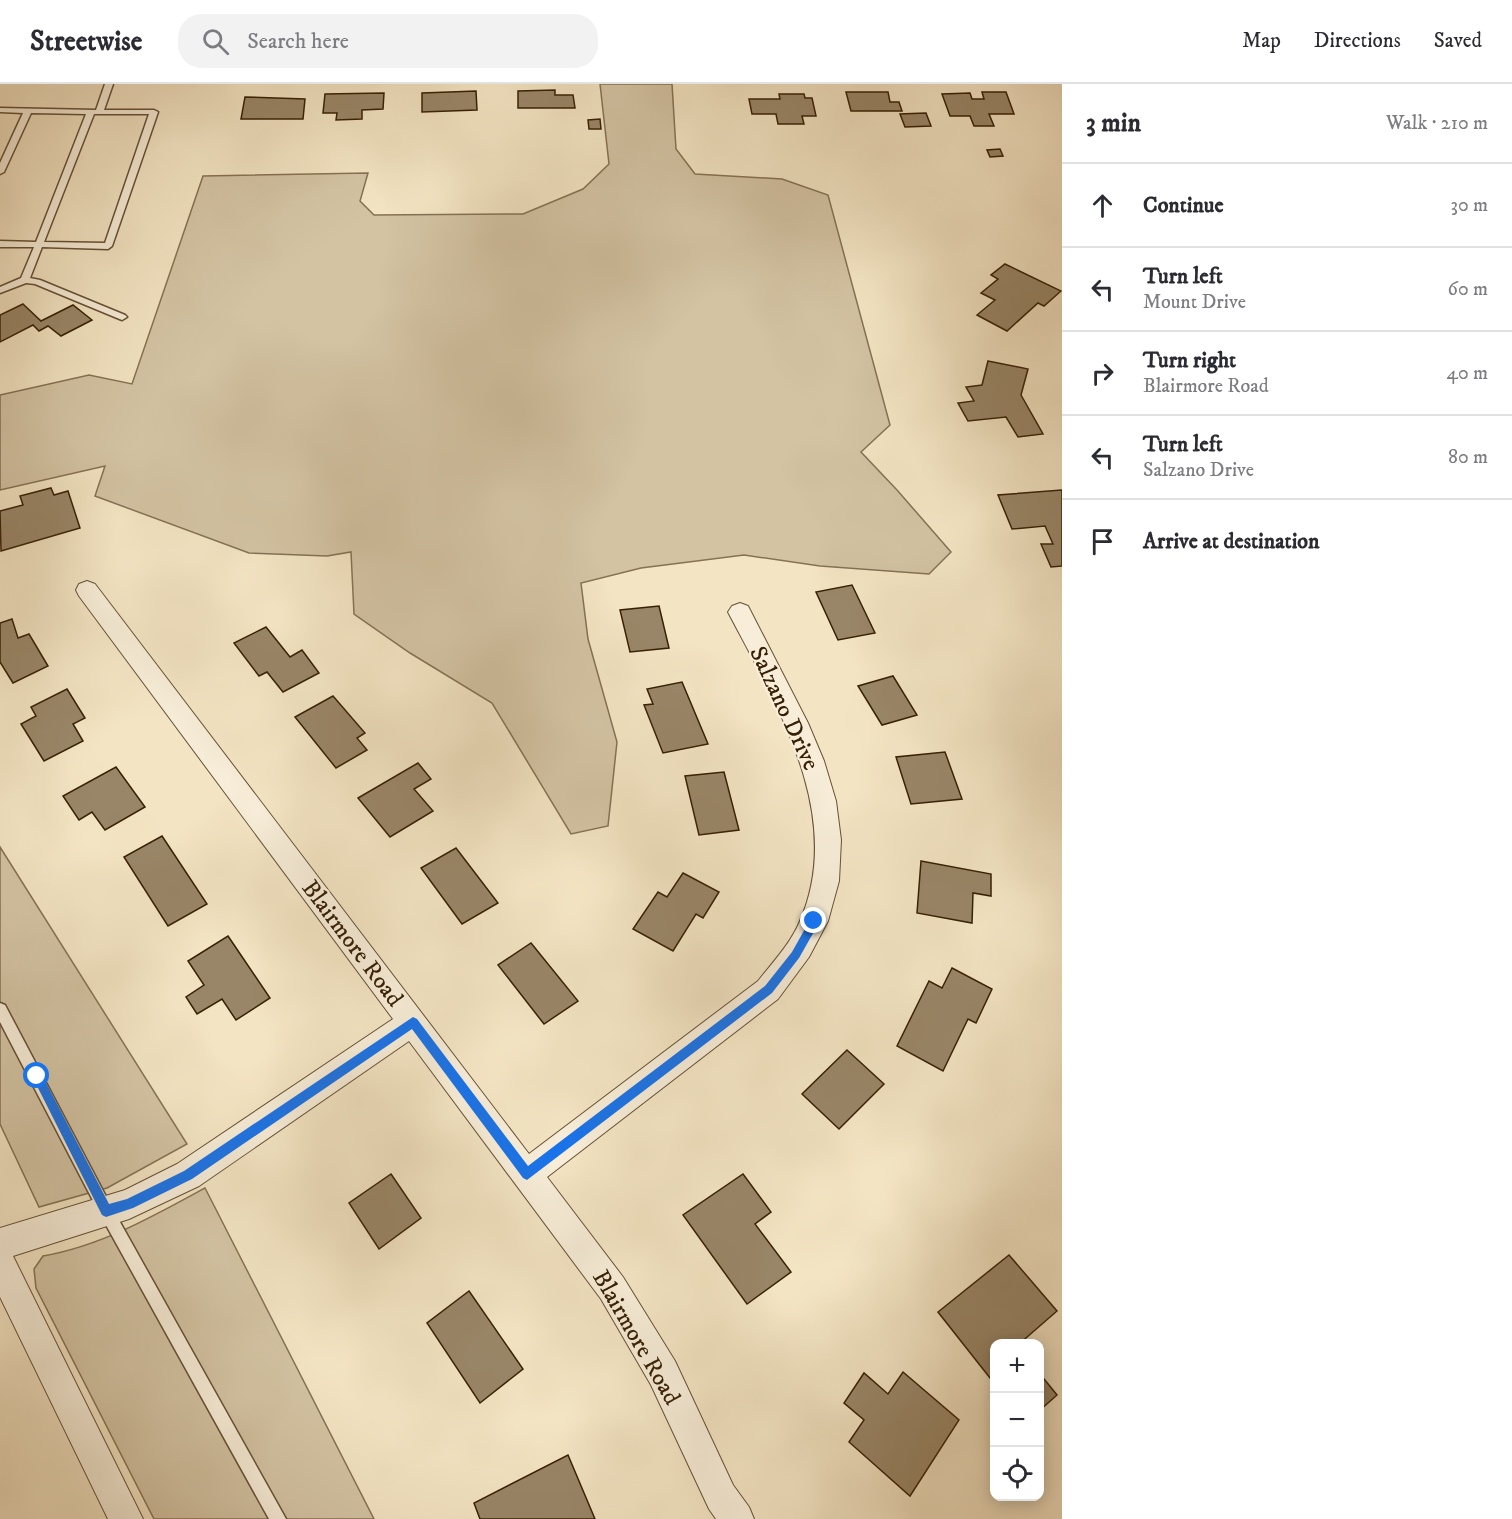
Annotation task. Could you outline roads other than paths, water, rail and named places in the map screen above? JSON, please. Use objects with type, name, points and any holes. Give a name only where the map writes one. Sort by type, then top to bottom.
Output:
[{"type":"street","name":"Blairmore Road","points":[[87,590],[612,1288],[663,1373],[721,1497],[737,1519]]},
{"type":"street","name":"Salzano Drive","points":[[527,1174],[768,990],[796,955],[814,921],[827,877],[828,828],[822,789],[810,753],[740,612]]},
{"type":"street","points":[[0,1244],[129,1204],[188,1175],[413,1022]]},
{"type":"street","points":[[0,1263],[126,1519]]},
{"type":"lane","points":[[25,280],[95,112],[109,84]]},
{"type":"lane","points":[[0,110],[154,112],[108,246],[0,244]]},
{"type":"lane","points":[[0,172],[28,111]]},
{"type":"lane","points":[[0,290],[25,280],[50,286],[122,317]]},
{"type":"lane","points":[[0,1008],[106,1211],[278,1519]]}]
